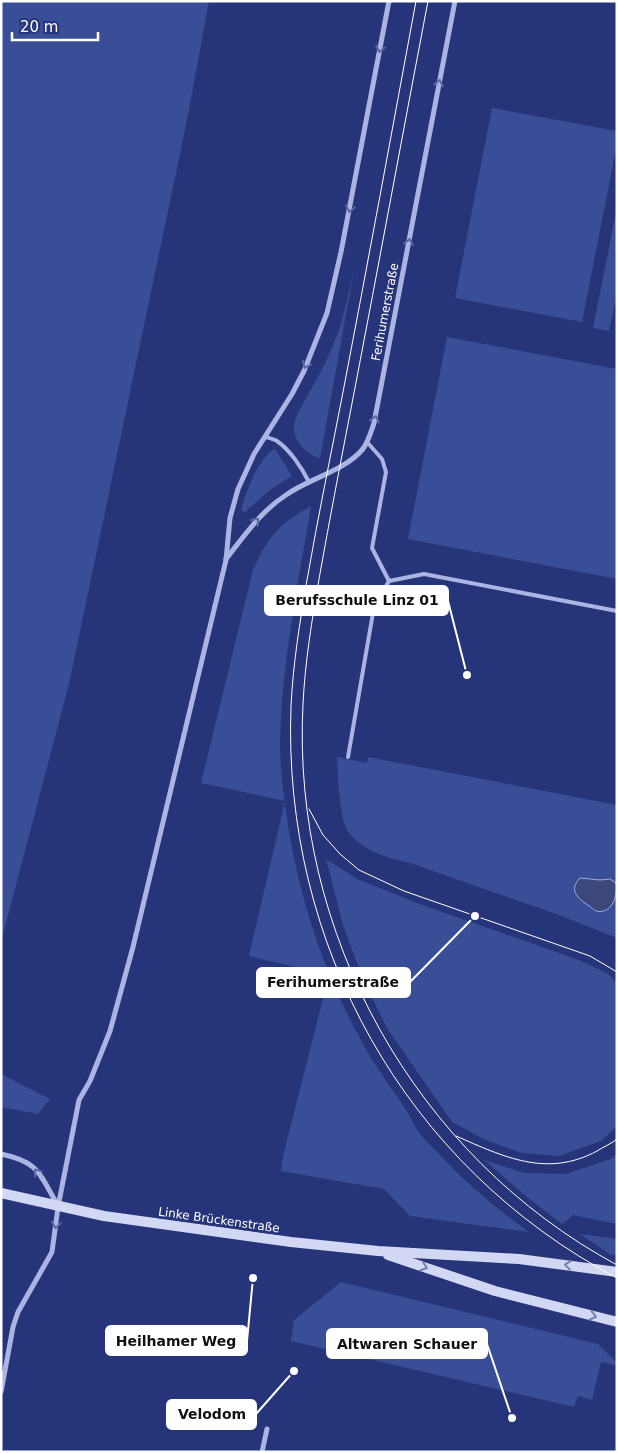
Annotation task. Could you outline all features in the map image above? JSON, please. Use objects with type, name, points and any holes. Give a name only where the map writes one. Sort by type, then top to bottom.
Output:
[{"type":"main road","name":"Linke Brückenstraße","points":[[1,1193],[104,1216],[271,1240],[378,1252],[519,1259],[617,1272]]},
{"type":"main road","name":"Linke Brückenstraße","points":[[378,1252],[494,1291],[617,1322]]},
{"type":"street","name":"Ferihumerstraße","points":[[1,1392],[13,1327],[18,1312],[49,1258],[80,1100],[90,1081],[110,1031],[133,947],[226,560],[230,518],[238,489],[254,454],[304,371],[327,313],[341,252],[389,1]]},
{"type":"street","name":"Ferihumerstraße","points":[[226,560],[254,522],[265,511],[286,494],[354,457],[367,442],[374,423],[455,1]]},
{"type":"street","points":[[1,1154],[30,1163],[38,1172],[58,1207]]},
{"type":"street","points":[[262,1452],[267,1429]]},
{"type":"lane","points":[[266,436],[277,441],[288,451],[305,473],[309,482]]},
{"type":"lane","points":[[367,442],[382,459],[386,472],[372,548],[389,581]]},
{"type":"lane","points":[[348,757],[374,607],[389,581],[424,574],[617,611]]},
{"type":"shaded area","points":[[1,1],[209,1],[187,120],[69,684],[1,942]]},
{"type":"shaded area","points":[[492,108],[617,131],[617,144],[582,322],[455,298]]},
{"type":"shaded area","points":[[617,207],[617,293],[609,331],[593,328]]},
{"type":"shaded area","points":[[354,270],[320,458],[310,454],[299,443],[296,438],[294,423],[322,370],[336,338]]},
{"type":"shaded area","points":[[447,337],[617,369],[617,579],[408,539]]},
{"type":"shaded area","points":[[274,449],[292,476],[271,489],[244,513],[241,509],[253,476],[263,460]]},
{"type":"shaded area","points":[[311,506],[291,624],[281,713],[281,769],[285,801],[201,783],[253,570],[264,548],[276,532]]},
{"type":"shaded area","points":[[337,757],[367,763],[368,757],[617,805],[617,938],[559,915],[369,850],[355,840],[346,827],[340,797]]},
{"type":"shaded area","points":[[285,802],[291,844],[306,907],[327,969],[354,1028],[379,1071],[423,1137],[472,1186],[529,1232],[410,1216],[384,1189],[281,1171],[284,1152],[329,975],[249,956]]},
{"type":"shaded area","points":[[326,859],[357,879],[425,906],[579,960],[607,973],[617,983],[617,1126],[601,1141],[559,1156],[522,1153],[486,1140],[452,1122],[387,1028],[363,979],[343,925]]},
{"type":"shaded area","points":[[580,878],[610,879],[616,883],[615,898],[610,907],[606,910],[596,911],[578,897],[575,887]]},
{"type":"shaded area","points":[[1,1074],[50,1099],[38,1114],[1,1107]]},
{"type":"shaded area","points":[[617,1153],[617,1224],[573,1215],[562,1224],[484,1160],[524,1173],[566,1174],[611,1159]]},
{"type":"shaded area","points":[[580,1234],[617,1239],[617,1255],[611,1255]]},
{"type":"shaded area","points":[[341,1282],[598,1344],[617,1363],[617,1366],[601,1362],[592,1400],[578,1396],[574,1407],[291,1341],[294,1320]]},
{"type":"tram line","points":[[416,1],[299,627],[291,706],[294,794],[308,880],[334,962],[371,1039],[418,1111],[475,1175],[542,1231],[617,1278]]},
{"type":"tram line","points":[[428,1],[311,625],[303,704],[305,789],[319,873],[344,953],[380,1030],[426,1100],[481,1164],[545,1219],[617,1265]]},
{"type":"tram line","points":[[309,809],[323,835],[340,854],[359,870],[404,891],[590,956],[617,972]]},
{"type":"tram line","points":[[456,1136],[509,1157],[543,1164],[579,1159],[617,1139]]},
{"type":"place","name":"Berufsschule Linz 01","points":[[467,675]]},
{"type":"place","name":"Ferihumerstraße","points":[[475,916]]},
{"type":"place","name":"Heilhamer Weg","points":[[253,1278]]},
{"type":"place","name":"Velodom","points":[[294,1371]]},
{"type":"place","name":"Altwaren Schauer","points":[[512,1418]]}]
